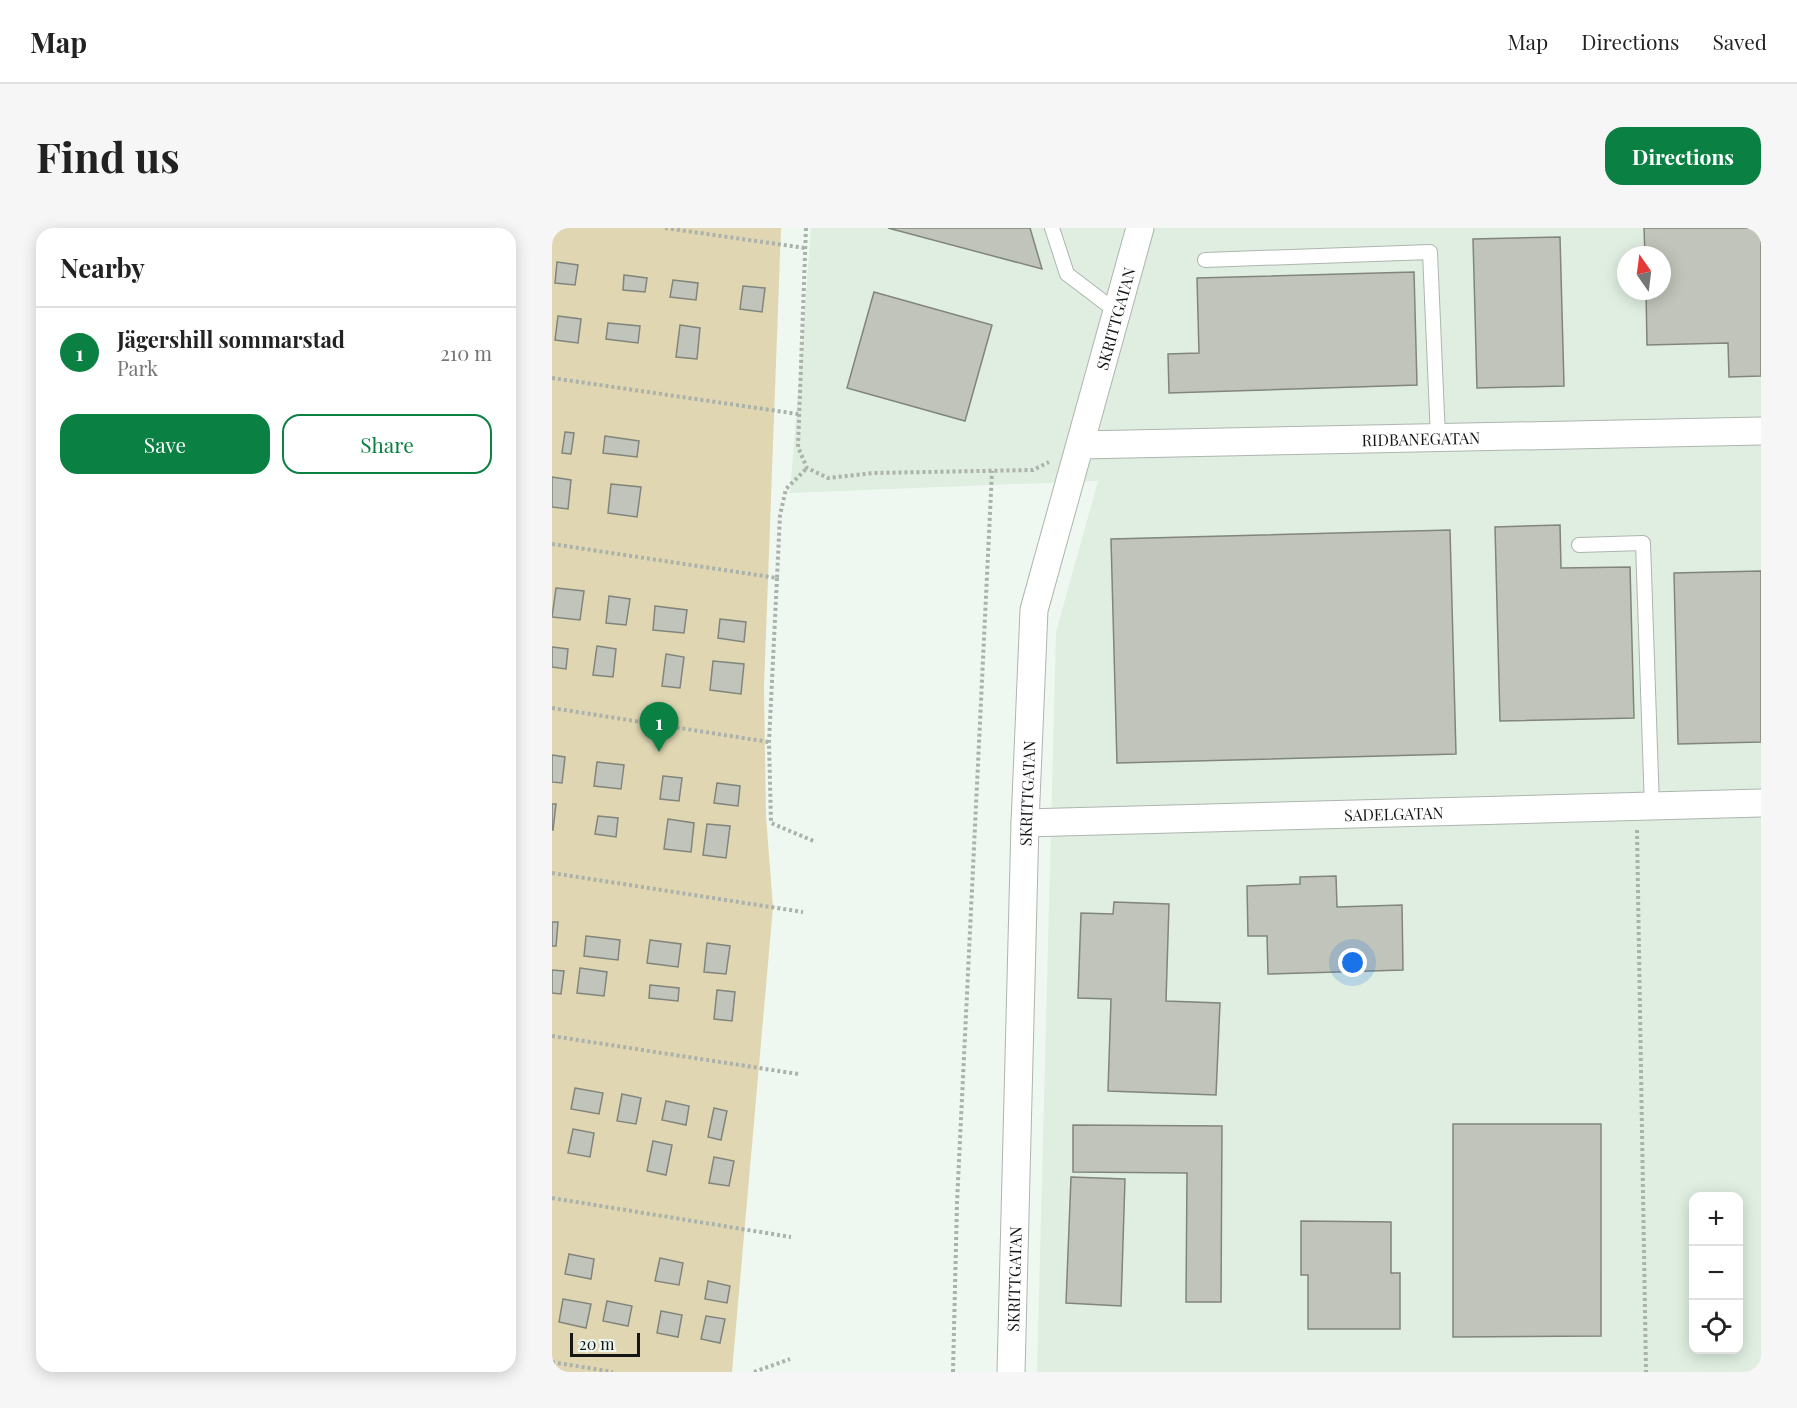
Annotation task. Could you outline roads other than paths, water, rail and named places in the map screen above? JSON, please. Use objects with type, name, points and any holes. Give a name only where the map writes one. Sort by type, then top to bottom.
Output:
[{"type":"street","name":"SKRITTGATAN","points":[[1011,1372],[1025,823],[1034,610],[1140,228]]},
{"type":"street","name":"RIDBANEGATAN","points":[[1081,445],[1761,431]]},
{"type":"street","name":"SADELGATAN","points":[[1025,823],[1761,803]]},
{"type":"lane","points":[[1052,228],[1067,274],[1117,312]]},
{"type":"lane","points":[[1205,260],[1430,252],[1438,438]]},
{"type":"lane","points":[[1579,545],[1643,543],[1644,807]]},
{"type":"place","name":"Jägershill sommarstad","points":[[659,752]]}]
